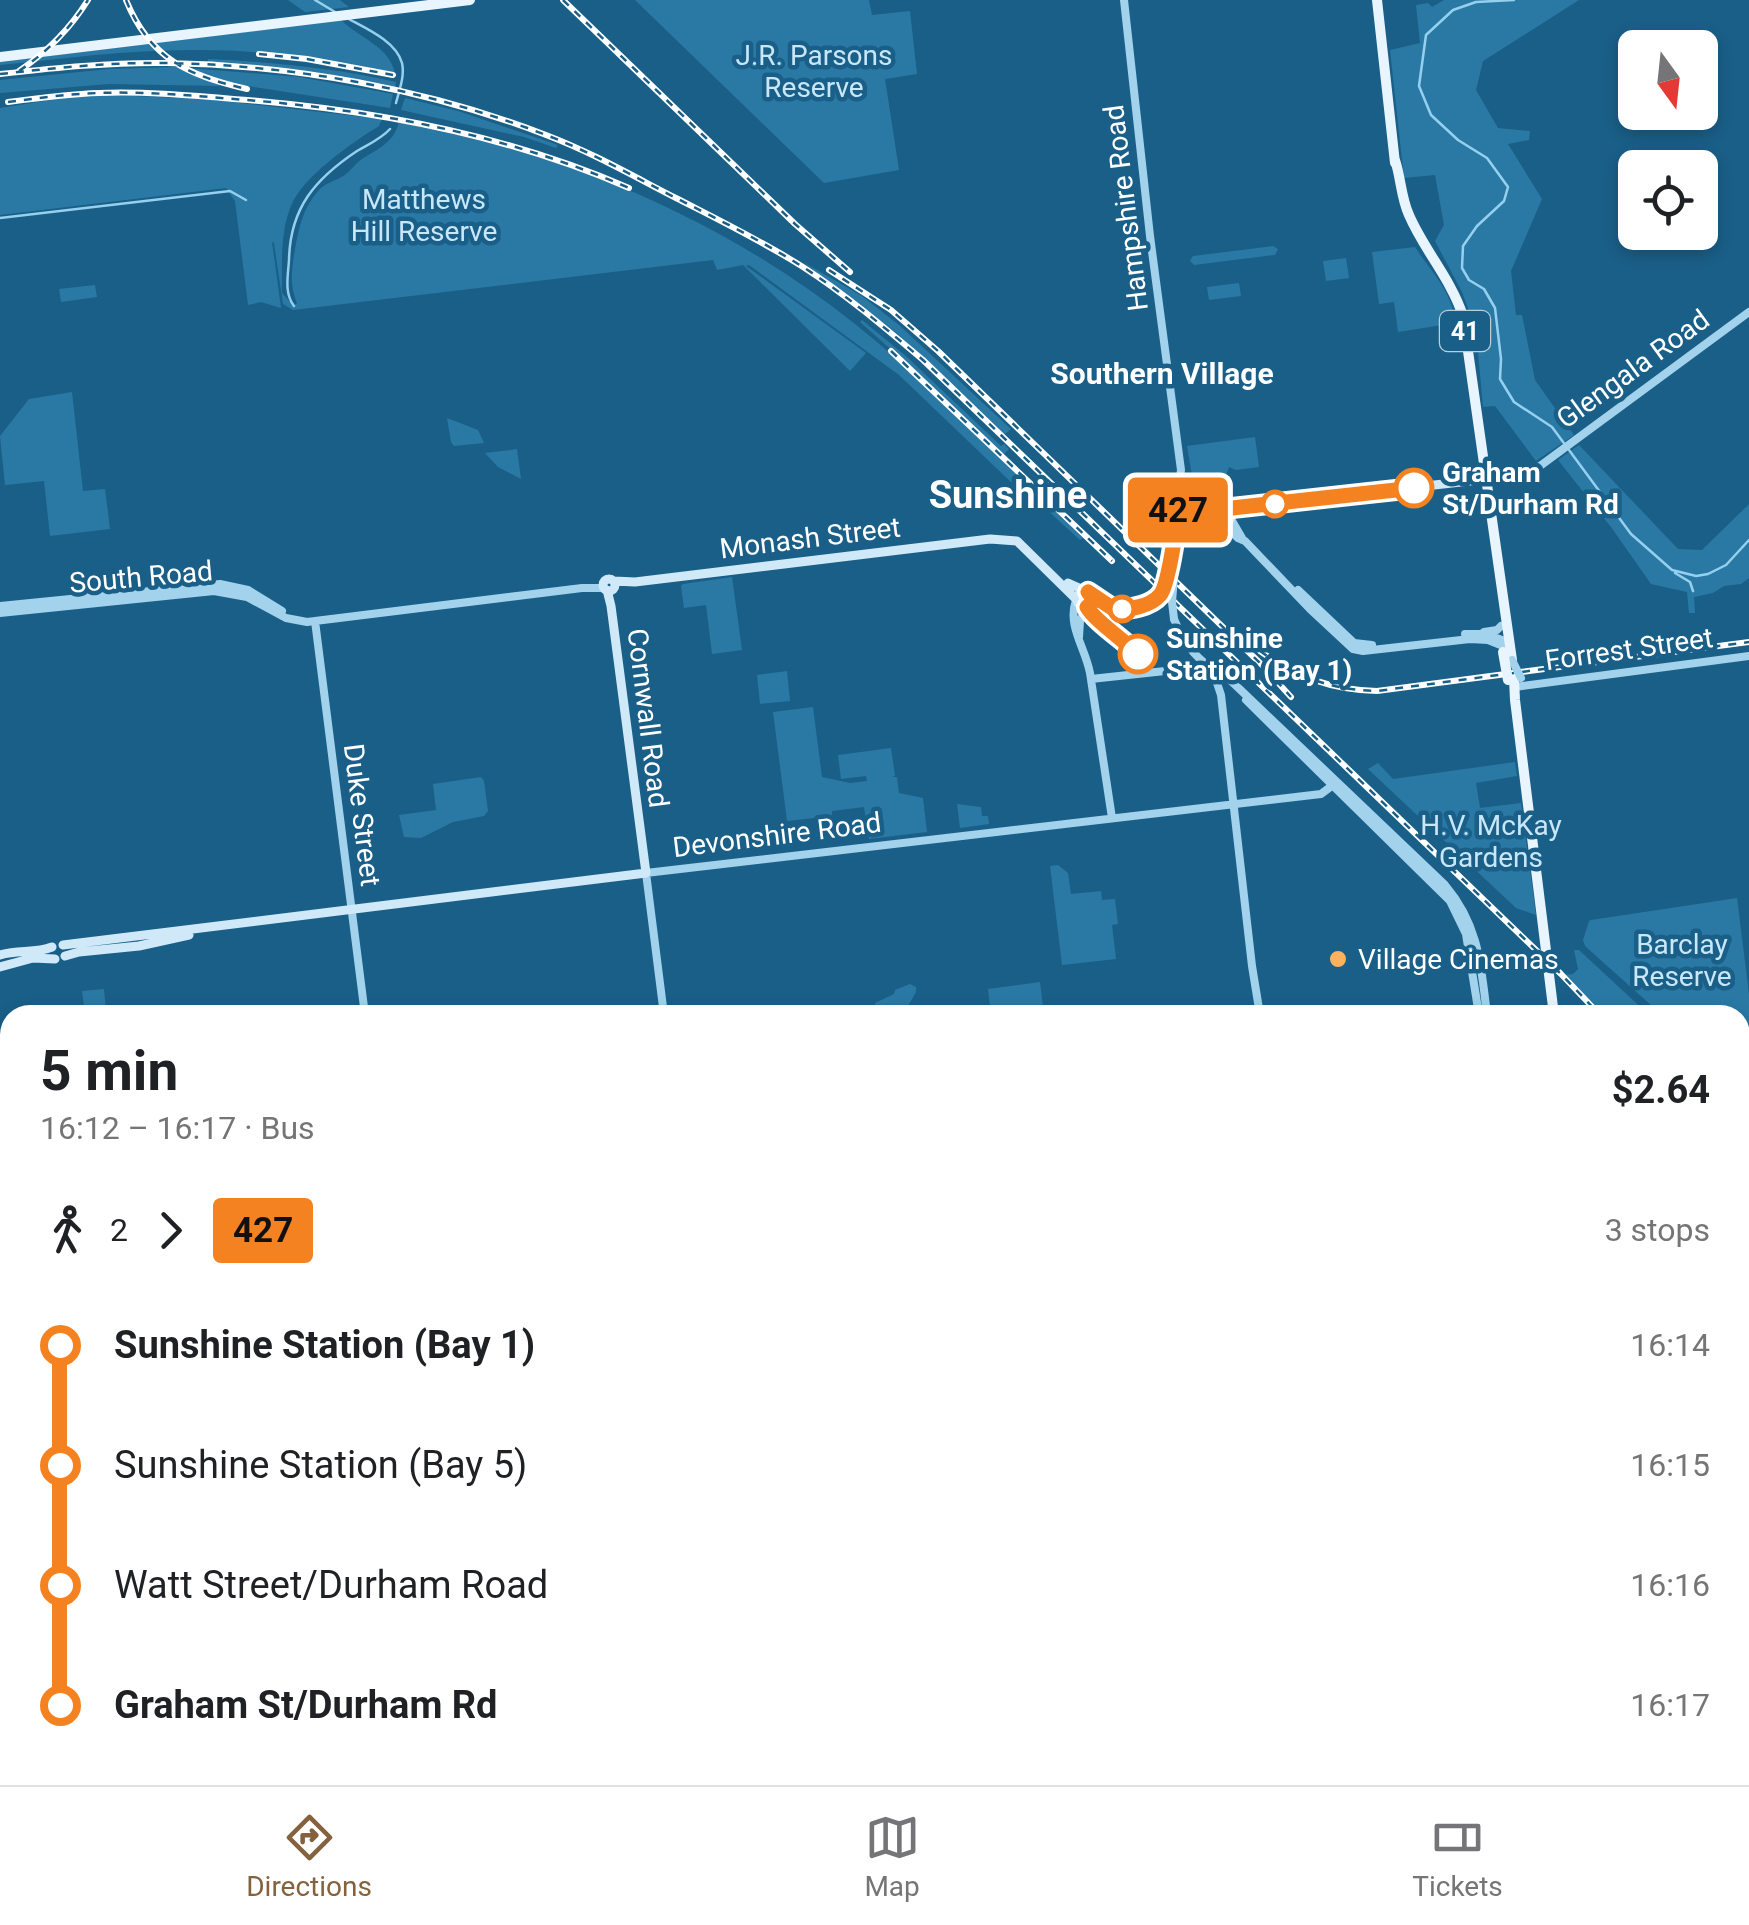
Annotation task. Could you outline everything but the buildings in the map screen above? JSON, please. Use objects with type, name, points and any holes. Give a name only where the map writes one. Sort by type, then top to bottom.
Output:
[{"type":"main road","points":[[0,56],[470,0]]},
{"type":"main road","name":"41","points":[[1377,0],[1400,210],[1461,310],[1507,649]]},
{"type":"main road","points":[[1225,516],[1191,495],[1183,493],[1177,503],[1185,511],[1205,509],[1225,516],[1255,506],[1484,480]]},
{"type":"main road","points":[[1191,495],[1192,508]]},
{"type":"main road","name":"Hampshire Road","points":[[1173,564],[1177,503]]},
{"type":"main road","points":[[1155,508],[1168,518],[1174,534]]},
{"type":"main road","name":"Hampshire Road","points":[[1087,607],[1115,610],[1138,606],[1160,595],[1192,508]]},
{"type":"main road","name":"Monash Street","points":[[609,586],[1013,535],[1023,540],[1044,565]]},
{"type":"main road","points":[[1044,565],[1115,610]]},
{"type":"main road","points":[[1044,565],[1080,606],[1087,607],[1093,599],[1087,592]]},
{"type":"main road","name":"41","points":[[1497,568],[1501,626],[1514,682],[1540,886],[1549,919],[1557,1005]]},
{"type":"main road","name":"Cornwall Road","points":[[609,586],[646,872]]},
{"type":"main road","points":[[1076,600],[1079,593],[1087,592]]},
{"type":"main road","name":"Devonshire Road","points":[[226,926],[646,872]]},
{"type":"main road","points":[[3,960],[15,951],[42,951],[226,926]]},
{"type":"main road","points":[[3,960],[60,958],[79,952],[139,946],[226,926]]},
{"type":"main road","points":[[58,946],[66,949],[60,958]]},
{"type":"street","name":"Hampshire Road","points":[[1124,0],[1181,470],[1177,503]]},
{"type":"street","name":"Glengala Road","points":[[1484,480],[1521,474],[1550,458],[1749,312]]},
{"type":"street","name":"Hampshire Road","points":[[1181,470],[1191,495]]},
{"type":"street","points":[[1225,516],[1242,538],[1356,644],[1476,639],[1507,649]]},
{"type":"street","name":"Hampshire Road","points":[[1173,564],[1174,620],[1183,639],[1335,784]]},
{"type":"street","name":"Monash Street","points":[[314,621],[609,586]]},
{"type":"street","name":"South Road","points":[[0,610],[222,591],[247,596],[292,620],[314,621]]},
{"type":"street","points":[[1076,600],[1073,620],[1092,679],[1112,818]]},
{"type":"street","points":[[1078,637],[1087,607]]},
{"type":"street","name":"Duke Street","points":[[314,621],[364,1005]]},
{"type":"street","points":[[1419,642],[1497,630],[1501,626]]},
{"type":"street","points":[[1474,633],[1486,634],[1507,649]]},
{"type":"street","name":"Forrest Street","points":[[1514,682],[1532,685],[1749,656]]},
{"type":"street","points":[[1092,679],[1194,668],[1222,680],[1236,838],[1259,1005]]},
{"type":"street","points":[[1335,784],[1450,901],[1466,934],[1477,1005]]},
{"type":"street","points":[[1335,784],[1458,900],[1474,932],[1486,1005]]},
{"type":"street","name":"Devonshire Road","points":[[646,872],[1322,794],[1335,784]]},
{"type":"street","name":"Cornwall Road","points":[[646,872],[663,1005]]},
{"type":"street","points":[[323,912],[344,918],[354,931]]},
{"type":"green space","points":[[288,0],[340,0],[349,7],[305,12]]},
{"type":"green space","name":"J.R. Parsons Reserve","points":[[635,0],[869,0],[872,15],[910,11],[917,74],[885,79],[899,170],[824,183]]},
{"type":"green space","points":[[1444,0],[1579,0],[1483,61],[1476,90],[1498,128],[1530,131],[1529,140],[1508,144],[1542,199],[1511,271],[1516,315],[1522,315],[1535,380],[1574,435],[1536,461],[1495,406],[1483,407],[1476,330],[1462,292],[1435,241],[1444,225],[1435,175],[1404,178],[1390,50],[1420,43],[1416,5],[1428,3],[1432,7]]},
{"type":"green space","points":[[341,20],[380,49],[395,73],[226,50],[126,52],[0,65],[0,62]]},
{"type":"green space","points":[[208,59],[302,66],[396,82],[395,88]]},
{"type":"green space","points":[[175,67],[299,77],[393,94],[390,108],[222,82],[214,83],[221,86],[109,84],[0,93],[0,80]]},
{"type":"green space","name":"Matthews Hill Reserve","points":[[109,95],[204,99],[382,119],[379,126],[317,172],[291,206],[283,238],[282,293],[294,306],[294,256],[309,204],[321,188],[385,144],[399,121],[521,151],[639,195],[751,252],[855,324],[943,401],[1083,538],[1080,540],[1014,485],[899,375],[749,265],[746,266],[866,353],[850,371],[743,265],[717,270],[713,260],[293,310],[283,304],[272,242],[281,308],[261,302],[248,305],[235,201],[226,188],[0,215],[0,108]]},
{"type":"green space","points":[[405,98],[458,111],[558,145],[556,148],[524,137],[401,110]]},
{"type":"green space","points":[[1273,246],[1278,249],[1275,255],[1194,265],[1190,261],[1193,256]]},
{"type":"green space","points":[[1415,247],[1446,292],[1455,323],[1398,332],[1394,302],[1379,304],[1372,252]]},
{"type":"green space","points":[[1346,258],[1349,278],[1326,281],[1323,261]]},
{"type":"green space","points":[[803,262],[862,296],[899,325],[1011,429],[1005,434],[893,330]]},
{"type":"green space","points":[[1239,283],[1241,296],[1209,300],[1207,287]]},
{"type":"green space","points":[[95,285],[97,297],[61,302],[59,289]]},
{"type":"green space","points":[[862,320],[1001,446],[1009,449],[1003,455]]},
{"type":"green space","points":[[72,392],[83,491],[105,489],[110,529],[50,536],[44,481],[5,485],[0,436],[29,399]]},
{"type":"green space","points":[[447,418],[478,430],[484,443],[454,446]]},
{"type":"green space","points":[[1255,437],[1259,467],[1229,467],[1225,479],[1210,495],[1192,476],[1187,446]]},
{"type":"green space","points":[[1579,445],[1678,549],[1702,550],[1749,504],[1749,578],[1741,584],[1694,597],[1695,613],[1689,613],[1687,592],[1651,584],[1558,460]]},
{"type":"green space","points":[[517,449],[521,479],[498,467],[485,453]]},
{"type":"green space","points":[[1155,513],[1165,518],[1167,555],[1145,520]]},
{"type":"green space","points":[[732,577],[742,650],[712,654],[706,605],[684,608],[681,586]]},
{"type":"green space","points":[[787,671],[790,701],[760,704],[757,675]]},
{"type":"green space","points":[[813,707],[822,777],[850,783],[867,781],[866,776],[841,779],[838,755],[891,748],[895,776],[892,777],[897,777],[899,793],[923,798],[927,832],[869,839],[864,807],[832,811],[832,816],[787,821],[773,712]]},
{"type":"green space","name":"H.V. McKay Gardens","points":[[1515,762],[1517,776],[1476,783],[1480,808],[1521,803],[1536,915],[1516,908],[1368,769],[1378,763],[1393,779]]},
{"type":"green space","points":[[481,777],[488,811],[484,816],[453,822],[421,838],[404,837],[399,815],[436,810],[433,784]]},
{"type":"green space","points":[[957,804],[981,807],[989,824],[960,828]]},
{"type":"green space","points":[[1058,865],[1068,873],[1071,894],[1101,891],[1102,900],[1115,899],[1118,924],[1112,925],[1116,959],[1062,965],[1050,866]]},
{"type":"green space","name":"Barclay Reserve","points":[[1737,898],[1749,1005],[1651,1005],[1585,946],[1583,940],[1591,920]]},
{"type":"green space","points":[[1574,950],[1579,950],[1638,1005],[1593,1005],[1563,975],[1578,969]]},
{"type":"green space","points":[[1040,982],[1043,1005],[990,1005],[988,989]]},
{"type":"green space","points":[[910,984],[916,987],[909,1005],[875,1005],[894,994]]},
{"type":"green space","points":[[104,989],[105,1005],[84,1005],[82,991]]},
{"type":"waterway","points":[[315,0],[335,12]]},
{"type":"waterway","points":[[1514,0],[1476,2],[1453,10],[1426,35],[1419,86],[1431,115],[1458,140],[1487,158],[1508,187],[1504,201],[1477,226],[1463,246],[1462,268],[1469,280],[1484,289],[1495,308],[1500,379],[1514,402],[1552,427],[1631,534],[1672,570],[1696,576],[1708,574],[1726,565],[1749,540]]},
{"type":"waterway","points":[[347,18],[379,36],[399,55],[403,73],[396,103]]},
{"type":"waterway","points":[[294,306],[289,296],[290,242],[300,210],[329,173],[390,129]]},
{"type":"waterway","points":[[0,218],[230,191],[246,200]]},
{"type":"waterway","points":[[1675,573],[1690,582],[1693,591]]},
{"type":"railway","points":[[19,71],[57,39],[88,0]]},
{"type":"railway","points":[[126,0],[147,37],[174,62],[207,78],[247,89]]},
{"type":"railway","points":[[563,0],[850,272]]},
{"type":"railway","points":[[259,54],[393,75]]},
{"type":"railway","points":[[0,74],[167,63],[263,69],[360,82],[454,105],[563,142],[788,257],[923,360],[1590,1005]]},
{"type":"railway","points":[[8,102],[76,94],[139,93],[354,112],[494,141],[629,188]]},
{"type":"railway","points":[[829,270],[891,310],[938,351],[1291,697]]},
{"type":"railway","points":[[891,351],[1112,561]]},
{"type":"railway","points":[[1260,651],[1315,680],[1377,691],[1749,642]]},
{"type":"bus line","name":"427","points":[[1138,654],[1090,613],[1087,607],[1093,599],[1088,592],[1115,610],[1140,606],[1160,595],[1167,576],[1179,495],[1186,493],[1223,509],[1414,488]]},
{"type":"place","name":"Graham St/Durham Rd","points":[[1414,488]]},
{"type":"place","name":"Sunshine Station (Bay 1)","points":[[1138,654]]},
{"type":"place","name":"Village Cinemas","points":[[1338,959]]},
{"type":"district","name":"Southern Village","points":[[1162,373]]},
{"type":"district","name":"Sunshine","points":[[1008,495]]}]
